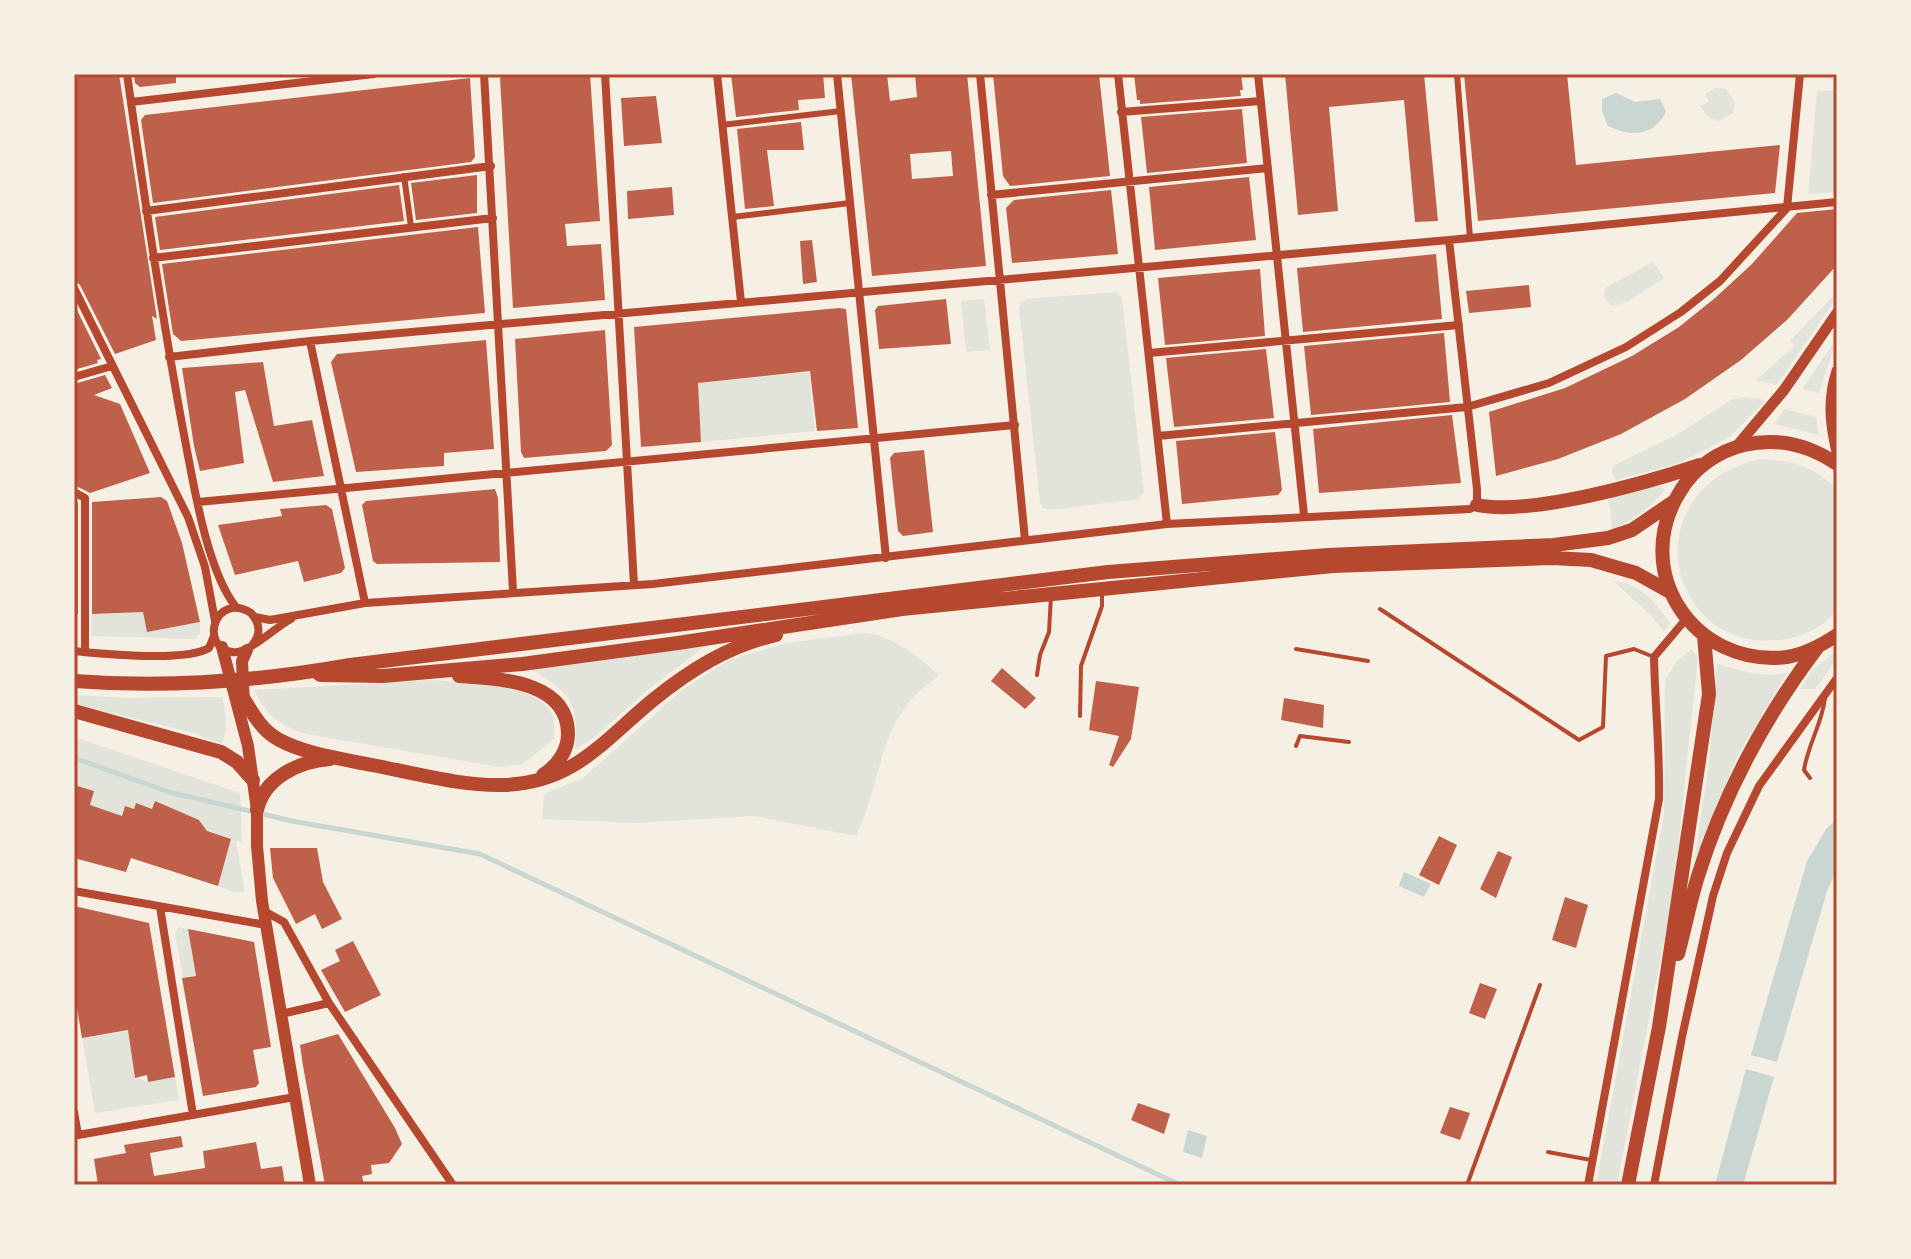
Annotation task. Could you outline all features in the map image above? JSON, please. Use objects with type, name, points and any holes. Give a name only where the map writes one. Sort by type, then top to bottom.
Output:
[{"type":"main road","points":[[1477,505],[1507,509],[1605,491],[1704,464],[1737,446],[1774,441],[1797,444],[1837,464]]},
{"type":"main road","points":[[1704,464],[1686,481],[1673,502],[1663,532],[1662,563],[1670,592],[1686,619],[1704,636],[1730,650],[1759,658],[1789,656],[1818,647],[1837,635]]},
{"type":"main road","points":[[74,681],[180,683],[296,674],[1108,572],[1328,555],[1489,550],[1567,544],[1608,538],[1632,530],[1673,502]]},
{"type":"main road","points":[[296,674],[352,677],[415,673],[601,654],[855,615],[1005,597],[1333,566],[1552,558],[1607,563],[1636,573],[1670,592]]},
{"type":"main road","points":[[243,698],[264,729],[280,741],[353,761],[480,784],[505,785],[533,781],[572,768],[703,663],[737,647],[788,633],[977,605],[1005,597]]},
{"type":"main road","points":[[1628,1185],[1659,1027],[1709,694],[1704,636]]},
{"type":"main road","points":[[222,647],[246,734],[257,789],[257,846],[264,911],[310,1185]]},
{"type":"main road","points":[[246,734],[242,661],[250,647]]},
{"type":"main road","points":[[1659,1027],[1698,875],[1717,825],[1737,780],[1784,694],[1818,647]]},
{"type":"main road","points":[[415,673],[501,679],[549,694],[567,723],[568,737],[557,763],[533,781]]},
{"type":"main road","points":[[74,711],[221,752],[237,762],[257,789]]},
{"type":"main road","points":[[257,789],[305,763],[328,759],[353,761]]},
{"type":"street","points":[[127,74],[169,357],[198,502],[217,569],[236,607]]},
{"type":"street","points":[[131,102],[260,82],[374,74]]},
{"type":"street","points":[[484,74],[513,591]]},
{"type":"street","points":[[605,74],[634,585]]},
{"type":"street","points":[[717,74],[741,302]]},
{"type":"street","points":[[837,74],[886,558]]},
{"type":"street","points":[[980,74],[1025,540]]},
{"type":"street","points":[[1118,74],[1167,524]]},
{"type":"street","points":[[1258,74],[1304,515]]},
{"type":"street","points":[[1457,74],[1470,238]]},
{"type":"street","points":[[1158,436],[1467,407],[1565,377],[1643,337],[1720,281],[1787,208],[1800,74]]},
{"type":"street","points":[[1121,112],[1261,101]]},
{"type":"street","points":[[722,125],[841,111]]},
{"type":"street","points":[[146,211],[491,166]]},
{"type":"street","points":[[991,195],[1268,168]]},
{"type":"street","points":[[404,176],[411,227]]},
{"type":"street","points":[[169,357],[310,341],[1449,240],[1837,202]]},
{"type":"street","points":[[732,217],[850,203]]},
{"type":"street","points":[[153,258],[493,218]]},
{"type":"street","points":[[215,621],[222,613],[236,607],[247,610],[255,617],[270,620],[365,603],[634,585],[1167,524],[1470,509],[1477,505],[1449,240]]},
{"type":"street","points":[[74,651],[131,655],[192,654],[209,648],[215,621],[205,567],[188,517],[75,291]]},
{"type":"street","points":[[1737,446],[1784,390],[1837,313]]},
{"type":"street","points":[[1149,353],[1459,325]]},
{"type":"street","points":[[310,341],[365,603]]},
{"type":"street","points":[[74,377],[112,366]]},
{"type":"street","points":[[1837,371],[1829,408],[1837,452]]},
{"type":"street","points":[[198,502],[1015,425]]},
{"type":"street","points":[[74,492],[85,498],[85,652]]},
{"type":"street","points":[[214,636],[222,647],[237,652],[308,611]]},
{"type":"street","points":[[250,647],[259,631],[255,617]]},
{"type":"street","points":[[1588,1185],[1659,799],[1660,751],[1654,657],[1686,619]]},
{"type":"street","points":[[1654,1185],[1685,1023],[1713,896],[1724,861],[1759,786],[1837,678]]},
{"type":"street","points":[[74,891],[266,925]]},
{"type":"street","points":[[160,907],[193,1115]]},
{"type":"street","points":[[264,911],[284,922],[329,1003],[453,1185]]},
{"type":"street","points":[[281,1014],[329,1003]]},
{"type":"street","points":[[74,1112],[78,1135],[295,1097]]},
{"type":"lane","points":[[1080,716],[1081,666],[1102,606],[1102,589]]},
{"type":"lane","points":[[1037,675],[1040,655],[1049,632],[1051,593]]},
{"type":"lane","points":[[1380,609],[1579,740],[1603,727],[1606,656],[1634,649],[1654,657]]},
{"type":"lane","points":[[1296,649],[1368,661]]},
{"type":"lane","points":[[1810,778],[1804,770],[1807,750],[1823,718],[1825,697]]},
{"type":"lane","points":[[1296,746],[1300,736],[1349,742]]},
{"type":"lane","points":[[1467,1185],[1540,985]]},
{"type":"lane","points":[[1548,1152],[1593,1160]]},
{"type":"shaded area","points":[[1715,88],[1726,89],[1735,102],[1733,113],[1719,121],[1709,118],[1700,106],[1709,102],[1705,94]]},
{"type":"shaded area","points":[[1837,90],[1837,192],[1808,194],[1817,91]]},
{"type":"shaded area","points":[[1616,93],[1635,102],[1660,99],[1666,112],[1648,130],[1633,133],[1617,130],[1608,126],[1602,111],[1602,99]]},
{"type":"shaded area","points":[[1653,262],[1664,278],[1627,302],[1612,306],[1604,297],[1605,288]]},
{"type":"shaded area","points":[[1116,292],[1122,298],[1144,492],[1138,499],[1050,510],[1043,508],[1019,308],[1021,302]]},
{"type":"shaded area","points":[[1837,292],[1837,297],[1777,385],[1756,380],[1795,346],[1790,341]]},
{"type":"shaded area","points":[[984,299],[990,350],[966,352],[961,301]]},
{"type":"shaded area","points":[[1837,338],[1819,393],[1802,389]]},
{"type":"shaded area","points":[[809,372],[815,431],[701,442],[698,383]]},
{"type":"shaded area","points":[[1733,399],[1766,400],[1731,436],[1680,463],[1616,480],[1611,472],[1613,466],[1676,435]]},
{"type":"shaded area","points":[[1785,409],[1816,417],[1819,435],[1774,424]]},
{"type":"shaded area","points":[[1761,459],[1802,466],[1837,489],[1837,611],[1810,631],[1778,640],[1740,637],[1710,620],[1689,595],[1679,564],[1680,531],[1693,501],[1720,475]]},
{"type":"shaded area","points":[[1662,486],[1665,490],[1653,503],[1612,530],[1609,499]]},
{"type":"shaded area","points":[[1613,581],[1639,589],[1652,601],[1670,623],[1664,632],[1651,615]]},
{"type":"shaded area","points":[[143,612],[147,632],[200,622],[200,634],[195,639],[91,636],[92,614]]},
{"type":"shaded area","points":[[863,633],[894,642],[939,675],[913,697],[889,736],[856,836],[755,816],[635,823],[542,819],[544,794],[583,778],[682,690],[729,660],[786,643]]},
{"type":"shaded area","points":[[708,644],[649,689],[592,739],[575,749],[576,720],[569,700],[554,684],[530,669]]},
{"type":"shaded area","points":[[1692,649],[1698,658],[1673,894],[1617,1185],[1596,1185],[1664,814],[1665,680],[1677,661]]},
{"type":"shaded area","points":[[1834,653],[1835,662],[1815,689],[1800,689],[1812,670]]},
{"type":"shaded area","points":[[1717,663],[1752,673],[1787,673],[1738,755],[1694,862],[1709,764]]},
{"type":"shaded area","points":[[431,680],[501,687],[536,698],[548,707],[554,720],[554,739],[523,764],[498,767],[301,733],[273,717],[254,690]]},
{"type":"shaded area","points":[[74,695],[222,697],[226,721],[222,744],[198,734],[74,704]]},
{"type":"shaded area","points":[[74,737],[240,793],[242,842],[236,841],[245,892],[233,892],[218,886],[231,839],[207,831],[199,820],[155,802],[152,809],[136,803],[134,809],[125,806],[122,816],[90,805],[94,791],[74,785]]},
{"type":"shaded area","points":[[1837,819],[1837,869],[1827,891],[1777,1062],[1751,1055],[1807,861],[1827,828]]},
{"type":"shaded area","points":[[1404,872],[1431,884],[1424,897],[1399,886]]},
{"type":"shaded area","points":[[179,927],[188,929],[196,976],[183,977],[175,933]]},
{"type":"shaded area","points":[[128,1031],[135,1077],[148,1082],[175,1077],[179,1100],[95,1113],[82,1038]]},
{"type":"shaded area","points":[[1746,1069],[1774,1077],[1743,1185],[1715,1185]]},
{"type":"shaded area","points":[[1188,1130],[1207,1136],[1202,1158],[1183,1152]]},
{"type":"building","points":[[74,74],[119,74],[157,319],[152,316],[156,340],[115,354],[80,285],[74,281],[77,275],[74,268]]},
{"type":"building","points":[[134,74],[176,74],[176,83],[140,87],[135,83]]},
{"type":"building","points":[[505,74],[590,74],[600,221],[565,224],[567,246],[601,244],[605,300],[513,308],[500,78]]},
{"type":"building","points":[[731,74],[823,74],[825,98],[798,100],[799,110],[736,117]]},
{"type":"building","points":[[851,74],[887,74],[890,101],[917,97],[915,74],[967,74],[986,266],[872,276]],"holes":[[[951,151],[953,176],[912,179],[910,154]]]},
{"type":"building","points":[[993,74],[1099,74],[1110,176],[1010,186],[1003,176]]},
{"type":"building","points":[[1134,74],[1241,74],[1243,90],[1240,90],[1241,96],[1140,104]]},
{"type":"building","points":[[1285,74],[1424,74],[1438,221],[1415,222],[1404,100],[1329,107],[1338,211],[1298,215]]},
{"type":"building","points":[[1464,74],[1567,74],[1576,165],[1780,145],[1775,193],[1478,221]]},
{"type":"building","points":[[470,78],[475,157],[471,162],[153,203],[141,120],[145,115]]},
{"type":"building","points":[[656,96],[662,143],[624,146],[621,98]]},
{"type":"building","points":[[1242,109],[1247,163],[1147,173],[1141,117]]},
{"type":"building","points":[[801,122],[804,150],[767,150],[774,206],[745,209],[737,129]]},
{"type":"building","points":[[477,175],[477,213],[416,220],[411,183]]},
{"type":"building","points":[[1249,177],[1256,240],[1155,250],[1149,187]]},
{"type":"building","points":[[399,185],[404,221],[160,250],[155,217]]},
{"type":"building","points":[[672,187],[674,215],[628,219],[627,191]]},
{"type":"building","points":[[1111,190],[1118,254],[1012,263],[1006,208],[1014,200]]},
{"type":"building","points":[[1837,209],[1837,265],[1787,320],[1741,360],[1685,399],[1621,434],[1558,459],[1496,476],[1489,412],[1565,388],[1632,356],[1679,327],[1715,298],[1752,264],[1797,213]]},
{"type":"building","points":[[478,227],[485,313],[181,341],[173,334],[162,264]]},
{"type":"building","points":[[812,240],[817,282],[803,284],[800,241]]},
{"type":"building","points":[[1436,254],[1442,319],[1303,332],[1297,268]]},
{"type":"building","points":[[1260,269],[1265,336],[1165,345],[1158,278]]},
{"type":"building","points":[[1529,285],[1531,307],[1469,313],[1466,291]]},
{"type":"building","points":[[946,299],[951,344],[879,349],[875,310],[878,306]]},
{"type":"building","points":[[74,304],[101,359],[97,360],[98,363],[74,370]]},
{"type":"building","points":[[846,309],[858,428],[817,431],[810,371],[698,383],[701,442],[641,447],[634,327]]},
{"type":"building","points":[[605,330],[612,445],[606,451],[524,458],[521,452],[515,339]]},
{"type":"building","points":[[1444,333],[1450,402],[1311,415],[1304,346]]},
{"type":"building","points":[[486,340],[494,449],[444,453],[444,466],[356,472],[331,362],[337,354]]},
{"type":"building","points":[[1266,349],[1274,418],[1174,427],[1166,358]]},
{"type":"building","points":[[263,362],[274,426],[312,420],[324,476],[273,482],[245,390],[235,392],[244,463],[200,471],[182,368]]},
{"type":"building","points":[[105,375],[112,388],[94,395],[120,404],[150,473],[90,493],[74,485],[74,384]]},
{"type":"building","points":[[1452,415],[1461,483],[1319,493],[1313,429]]},
{"type":"building","points":[[1275,432],[1282,490],[1278,495],[1182,504],[1176,441]]},
{"type":"building","points":[[924,450],[933,532],[903,536],[898,531],[890,458],[894,453]]},
{"type":"building","points":[[495,489],[500,562],[377,564],[373,561],[362,505],[366,501]]},
{"type":"building","points":[[161,497],[167,501],[182,543],[200,622],[147,632],[143,612],[92,614],[92,502]]},
{"type":"building","points":[[74,503],[78,503],[78,614],[74,614]]},
{"type":"building","points":[[326,505],[332,509],[345,568],[341,573],[304,582],[298,561],[235,575],[218,525],[282,516],[280,509]]},
{"type":"building","points":[[1002,668],[1036,698],[1025,709],[991,681]]},
{"type":"building","points":[[1096,681],[1139,687],[1131,739],[1113,767],[1109,765],[1119,736],[1089,730]]},
{"type":"building","points":[[1284,698],[1324,705],[1323,728],[1281,720]]},
{"type":"building","points":[[74,785],[94,791],[90,805],[122,816],[125,806],[134,809],[136,803],[152,809],[155,801],[199,820],[207,831],[231,839],[218,886],[131,858],[126,872],[74,858]]},
{"type":"building","points":[[1439,836],[1457,845],[1439,885],[1419,875]]},
{"type":"building","points":[[270,848],[317,848],[323,882],[342,919],[322,929],[315,914],[296,924],[273,878]]},
{"type":"building","points":[[1498,851],[1512,857],[1496,898],[1480,889]]},
{"type":"building","points":[[1565,897],[1588,905],[1576,948],[1552,940]]},
{"type":"building","points":[[74,906],[149,923],[175,1077],[148,1082],[147,1075],[135,1078],[128,1030],[82,1038],[74,990]]},
{"type":"building","points":[[188,929],[254,942],[271,1047],[253,1050],[259,1083],[256,1087],[203,1096],[182,978],[196,976]]},
{"type":"building","points":[[353,941],[381,995],[345,1012],[321,970],[340,961],[335,950]]},
{"type":"building","points":[[1480,983],[1497,989],[1485,1019],[1469,1013]]},
{"type":"building","points":[[338,1034],[402,1144],[389,1163],[371,1165],[372,1174],[362,1176],[364,1185],[325,1185],[303,1066],[300,1045]]},
{"type":"building","points":[[1138,1103],[1170,1114],[1164,1134],[1131,1120]]},
{"type":"building","points":[[1450,1107],[1470,1113],[1460,1140],[1440,1133]]},
{"type":"building","points":[[181,1136],[183,1147],[150,1153],[154,1176],[205,1168],[203,1151],[256,1142],[261,1169],[282,1166],[285,1185],[98,1185],[94,1159],[126,1153],[124,1145]]},
{"type":"waterway","points":[[74,758],[169,792],[292,821],[480,854],[1180,1185]]}]
